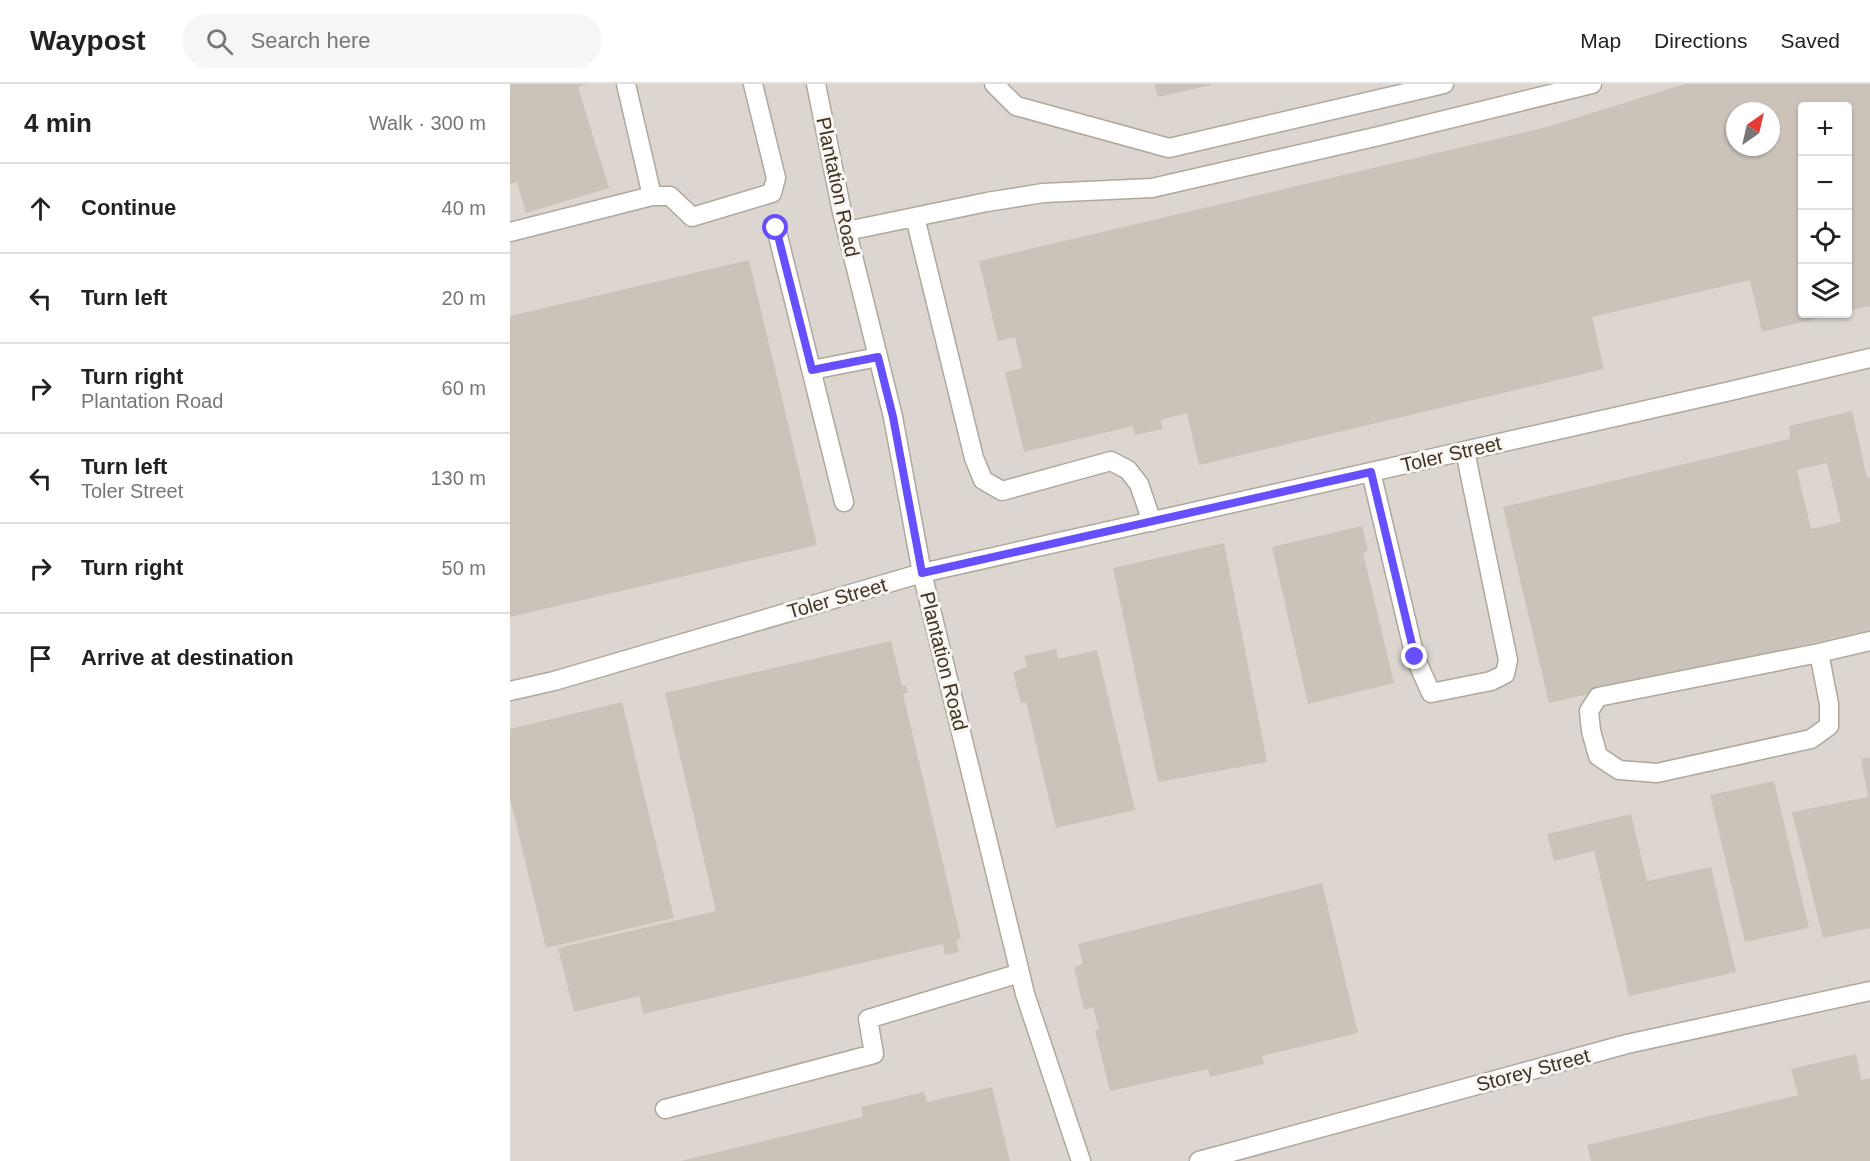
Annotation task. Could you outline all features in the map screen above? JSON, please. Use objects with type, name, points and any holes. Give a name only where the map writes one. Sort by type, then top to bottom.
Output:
[{"type":"street","points":[[626,84],[652,196]]},
{"type":"street","points":[[510,232],[652,196],[670,196],[692,217],[772,193],[776,178],[753,84]]},
{"type":"street","name":"Plantation Road","points":[[816,84],[847,231],[893,417],[922,573],[1025,994],[1081,1161]]},
{"type":"street","points":[[994,84],[1016,106],[1169,148],[1444,84]]},
{"type":"street","points":[[847,231],[987,202],[1043,193],[1152,188],[1592,84]]},
{"type":"street","points":[[915,217],[974,458],[983,480],[1002,491],[1111,461],[1128,470],[1139,484],[1152,522]]},
{"type":"street","points":[[776,228],[844,502]]},
{"type":"street","points":[[812,370],[878,357]]},
{"type":"street","name":"Toler Street","points":[[510,691],[554,681],[922,573],[1870,358]]},
{"type":"street","points":[[1371,472],[1415,657],[1431,693],[1491,681],[1505,674],[1508,660],[1465,451]]},
{"type":"street","points":[[1819,653],[1829,704],[1829,726],[1811,739],[1657,773],[1619,770],[1598,756],[1591,731],[1589,711],[1598,697],[1870,641]]},
{"type":"street","points":[[665,1109],[874,1054],[868,1019],[1020,973]]},
{"type":"street","name":"Storey Street","points":[[1199,1161],[1627,1044],[1870,991]]},
{"type":"shaded area","points":[[510,84],[1870,84],[1870,1161],[510,1161]]},
{"type":"building","points":[[510,84],[587,84],[578,87],[609,188],[526,213],[517,182],[510,184]]},
{"type":"building","points":[[1154,84],[1211,84],[1211,85],[1158,97]]},
{"type":"building","points":[[1685,84],[1870,84],[1870,306],[1852,310],[1852,102],[1798,102],[1798,318],[1819,318],[1762,332],[1750,280],[1592,317],[1604,369],[1199,465],[1187,413],[1161,420],[1163,429],[1135,435],[1133,426],[1024,452],[1005,372],[1022,368],[1015,337],[998,341],[979,261],[1547,127]]},
{"type":"building","points":[[749,260],[817,545],[510,617],[510,316]]},
{"type":"building","points":[[1852,411],[1867,478],[1870,477],[1870,630],[1549,703],[1503,507],[1790,439],[1789,426]],"holes":[[[1827,463],[1841,522],[1811,529],[1797,470]]]},
{"type":"building","points":[[1362,526],[1368,551],[1363,553],[1394,683],[1308,704],[1272,547]]},
{"type":"building","points":[[1224,543],[1267,762],[1158,782],[1113,568]]},
{"type":"building","points":[[891,641],[902,686],[906,685],[908,693],[903,694],[961,939],[956,940],[959,952],[945,955],[943,944],[643,1014],[639,996],[574,1012],[558,948],[716,911],[665,693]]},
{"type":"building","points":[[1056,649],[1058,659],[1097,650],[1135,810],[1056,828],[1026,702],[1021,703],[1013,672],[1027,667],[1024,656]]},
{"type":"building","points":[[622,702],[674,918],[546,948],[510,798],[510,729]]},
{"type":"building","points":[[1870,757],[1870,928],[1823,938],[1792,812],[1868,797],[1861,759]]},
{"type":"building","points":[[1774,781],[1809,928],[1745,942],[1710,795]]},
{"type":"building","points":[[1631,814],[1647,881],[1711,867],[1736,972],[1629,996],[1594,851],[1554,861],[1547,834]]},
{"type":"building","points":[[1322,883],[1358,1033],[1262,1056],[1264,1064],[1210,1077],[1208,1069],[1110,1091],[1095,1030],[1099,1029],[1093,1007],[1084,1010],[1074,967],[1083,964],[1078,944]]},
{"type":"building","points":[[1856,1054],[1861,1080],[1870,1078],[1870,1161],[1591,1161],[1587,1145],[1798,1095],[1791,1069]]},
{"type":"building","points":[[992,1087],[1010,1161],[681,1161],[863,1117],[861,1107],[924,1092],[927,1102]]},
{"type":"route","points":[[776,228],[812,370],[878,357],[893,417],[922,573],[1371,472],[1415,657]]}]
